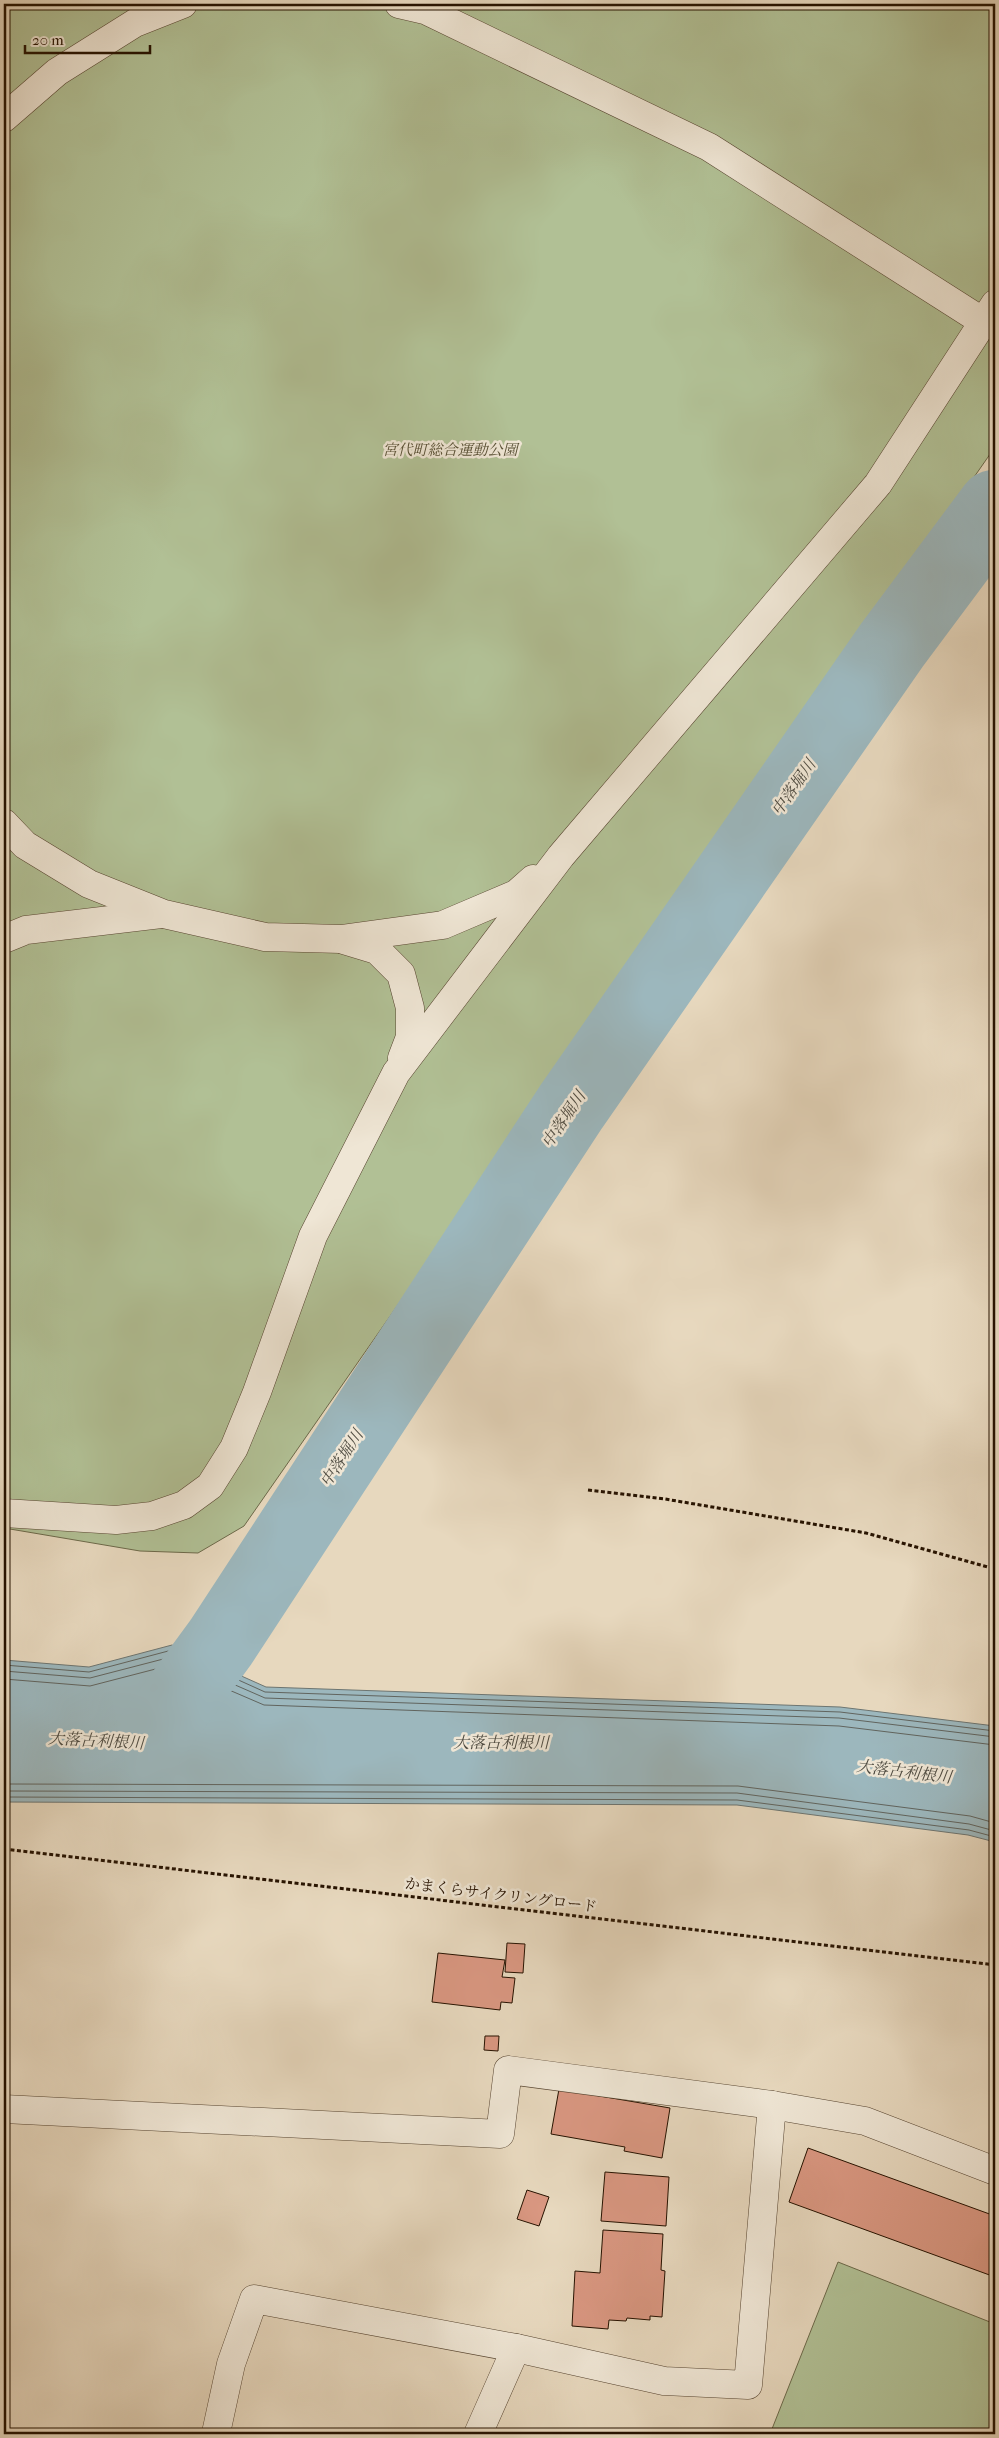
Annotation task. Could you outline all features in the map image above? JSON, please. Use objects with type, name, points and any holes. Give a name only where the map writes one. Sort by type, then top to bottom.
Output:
[{"type":"street","points":[[4,118],[56,72],[135,23],[183,4]]},
{"type":"street","points":[[396,1073],[561,856],[878,484],[989,313],[709,147],[425,10],[400,4]]},
{"type":"street","points":[[4,823],[25,844],[89,884],[164,914],[265,937],[341,939],[442,925],[516,894],[561,856]]},
{"type":"street","points":[[4,939],[26,930],[164,914]]},
{"type":"street","points":[[4,1513],[116,1520],[152,1516],[184,1505],[210,1486],[234,1448],[257,1392],[313,1236],[396,1073],[410,1037],[410,1008],[401,974],[377,950],[341,939]]},
{"type":"street","points":[[4,2109],[500,2134],[508,2070],[772,2105],[865,2121],[995,2171]]},
{"type":"street","points":[[216,2433],[231,2364],[254,2299],[516,2348],[664,2381],[748,2385],[772,2105]]},
{"type":"street","points":[[478,2434],[516,2348]]},
{"type":"path","points":[[588,1490],[665,1499],[866,1533],[995,1570]]},
{"type":"path","name":"かまくらサイクリングロード","points":[[4,1849],[995,1965]]},
{"type":"green space","name":"宮代町総合運動公園","points":[[4,4],[995,4],[995,447],[244,1526],[198,1553],[140,1551],[4,1528]]},
{"type":"green space","points":[[838,2262],[995,2324],[995,2434],[770,2434]]},
{"type":"water","name":"大落古利根川","points":[[172,1645],[266,1687],[840,1707],[995,1726],[995,1842],[968,1835],[737,1805],[4,1802],[4,1660],[89,1667]]},
{"type":"building","points":[[507,1943],[525,1944],[523,1973],[505,1972]]},
{"type":"building","points":[[438,1953],[505,1960],[502,1977],[515,1978],[512,2003],[501,2002],[500,2010],[432,2002]]},
{"type":"building","points":[[485,2036],[499,2036],[498,2051],[484,2050]]},
{"type":"building","points":[[559,2089],[670,2108],[662,2158],[624,2151],[625,2147],[551,2134]]},
{"type":"building","points":[[808,2148],[995,2216],[995,2277],[789,2202]]},
{"type":"building","points":[[605,2172],[669,2177],[666,2226],[601,2221]]},
{"type":"building","points":[[527,2190],[549,2197],[539,2226],[517,2219]]},
{"type":"building","points":[[603,2230],[663,2234],[661,2270],[665,2271],[662,2317],[650,2316],[650,2320],[627,2318],[626,2321],[609,2320],[608,2329],[572,2326],[575,2271],[600,2273]]},
{"type":"waterway","name":"中落堀川","points":[[147,1743],[221,1642],[571,1107],[892,645],[995,507]]}]
